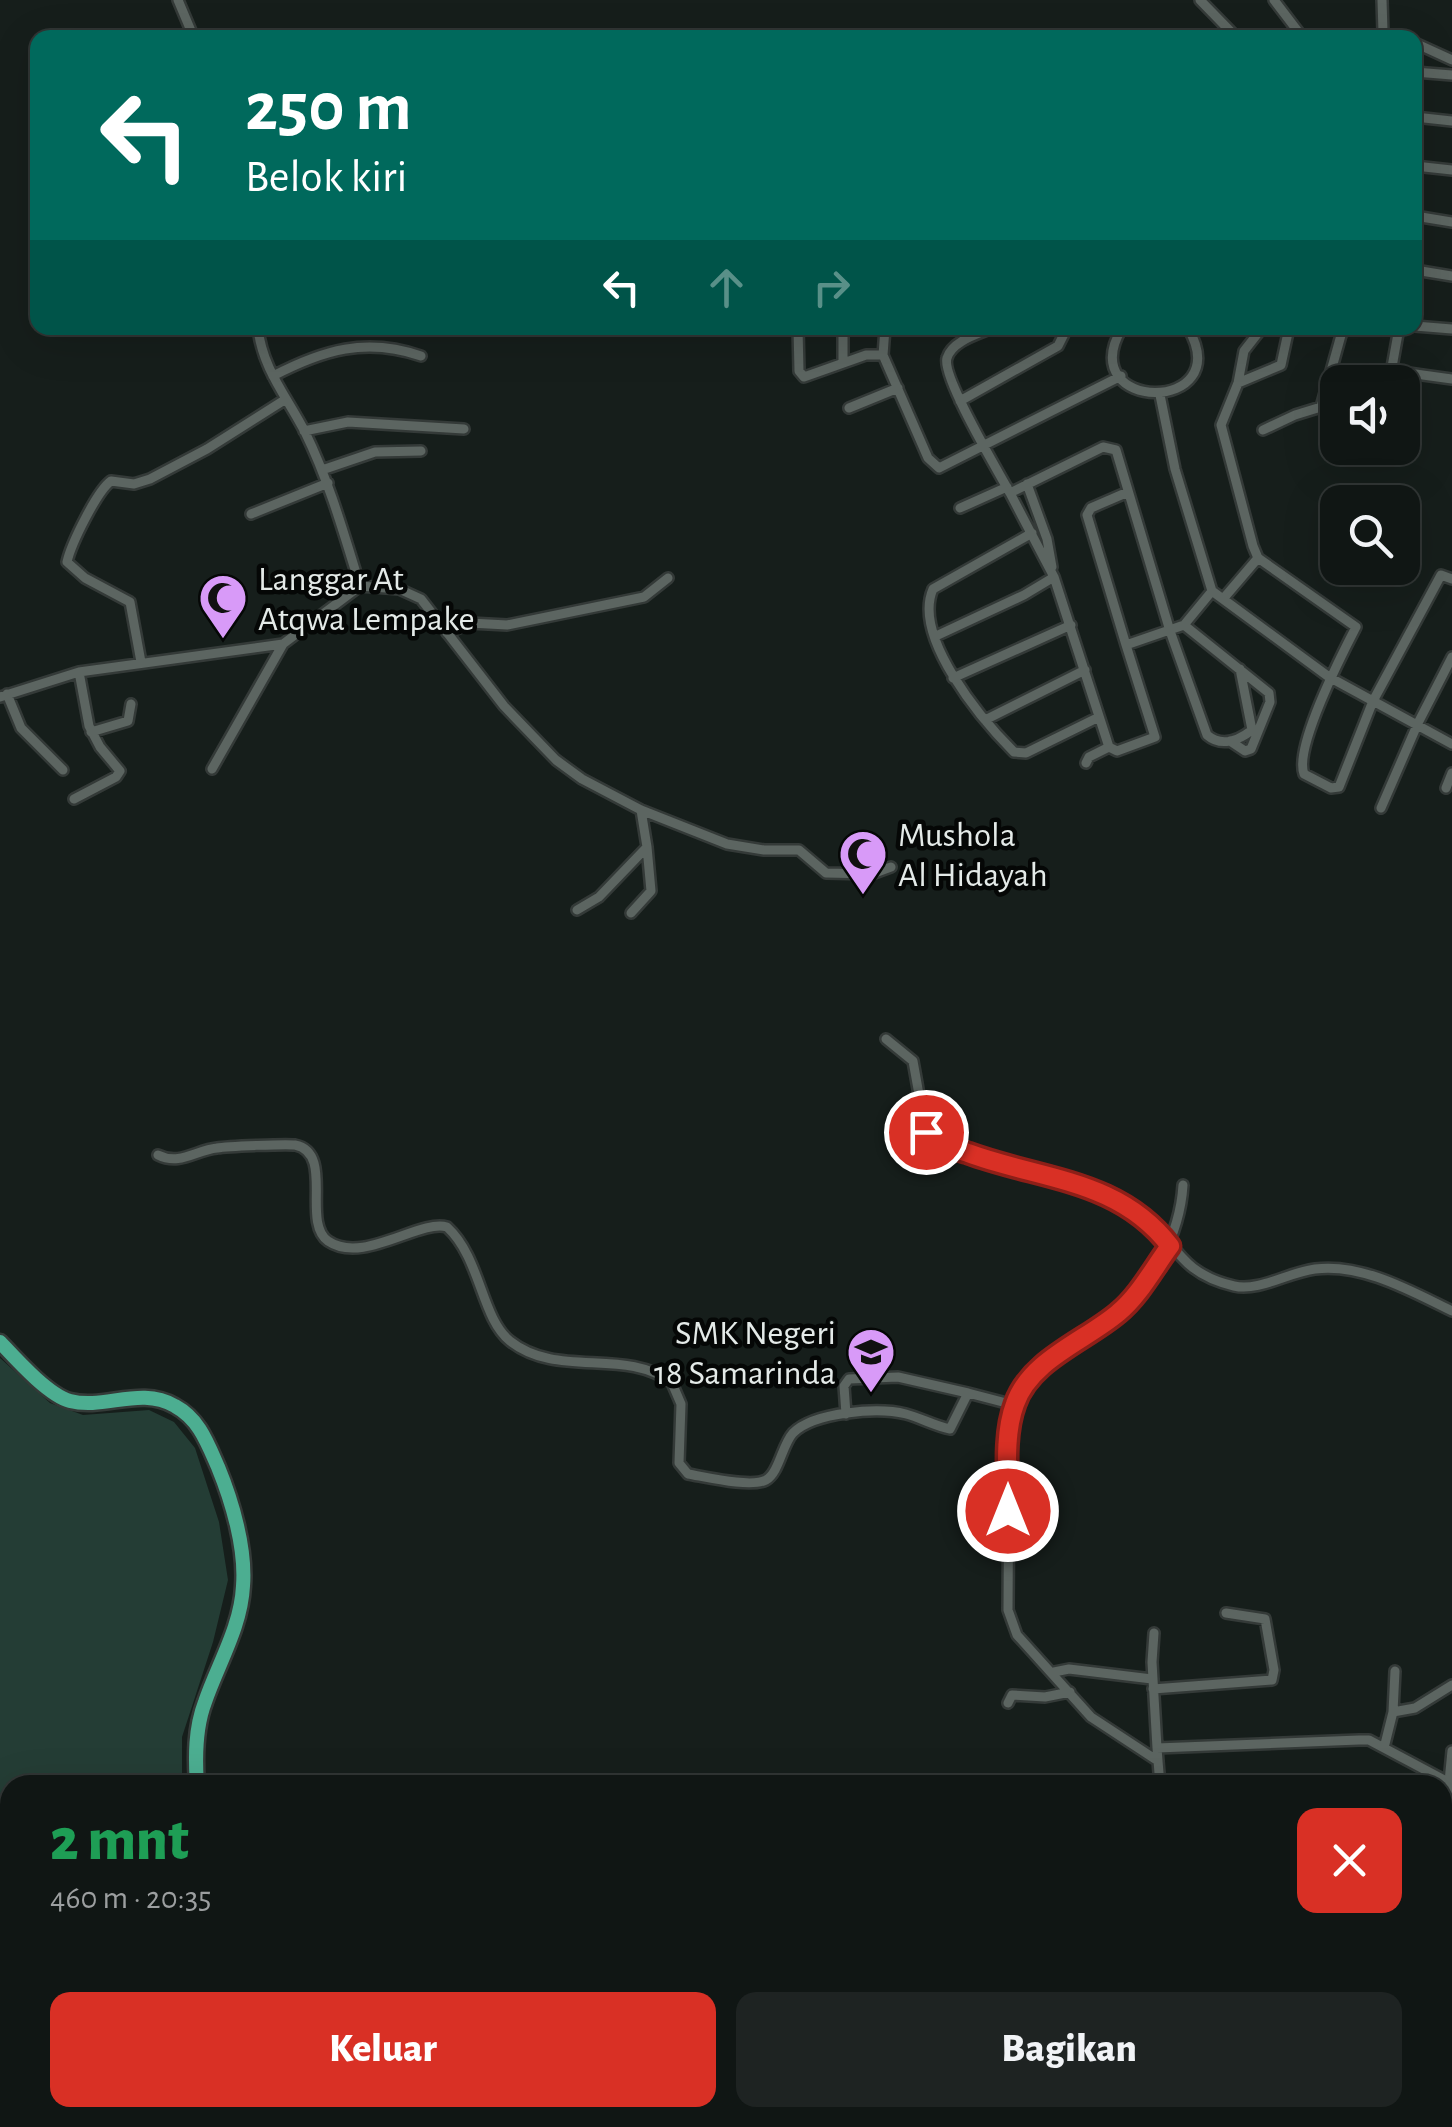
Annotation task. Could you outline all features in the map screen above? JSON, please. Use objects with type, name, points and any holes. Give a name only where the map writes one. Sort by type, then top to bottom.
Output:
[{"type":"highway","points":[[0,1342],[65,1399],[96,1402],[133,1396],[166,1401],[196,1422],[205,1437],[221,1475],[238,1535],[243,1588],[233,1630],[200,1718],[197,1775]]},
{"type":"street","points":[[178,0],[191,30]]},
{"type":"street","points":[[1200,0],[1229,30]]},
{"type":"street","points":[[1274,0],[1297,30]]},
{"type":"street","points":[[1382,0],[1383,30]]},
{"type":"street","points":[[1422,46],[1452,60]]},
{"type":"street","points":[[1422,73],[1452,75]]},
{"type":"street","points":[[1422,118],[1452,121]]},
{"type":"street","points":[[1422,167],[1452,170]]},
{"type":"street","points":[[1422,217],[1452,222]]},
{"type":"street","points":[[1422,271],[1452,276]]},
{"type":"street","points":[[1422,327],[1452,330]]},
{"type":"street","points":[[259,335],[262,356],[328,484],[360,586]]},
{"type":"street","points":[[798,335],[799,371],[804,377],[872,354],[884,355]]},
{"type":"street","points":[[843,335],[843,363]]},
{"type":"street","points":[[885,335],[884,355],[934,466],[946,467],[1121,376]]},
{"type":"street","points":[[978,335],[948,355],[946,368],[1053,576],[1098,717],[1109,747],[1117,751],[1155,737],[1087,515],[1091,508],[1128,492]]},
{"type":"street","points":[[960,401],[1046,354],[1058,346],[1064,335]]},
{"type":"street","points":[[1120,335],[1114,351],[1121,376],[1145,394],[1160,395],[1186,381],[1194,368],[1192,335]]},
{"type":"street","points":[[1256,335],[1244,350],[1238,383],[1221,424],[1258,558],[1356,627],[1329,677],[1300,760],[1304,774],[1331,788],[1339,787],[1373,701],[1447,577]]},
{"type":"street","points":[[1238,383],[1280,364],[1287,335]]},
{"type":"street","points":[[1263,430],[1295,414],[1321,407],[1341,335]]},
{"type":"street","points":[[1398,335],[1394,371],[1452,379]]},
{"type":"street","points":[[273,376],[314,358],[360,346],[396,347],[422,356]]},
{"type":"street","points":[[849,408],[898,388]]},
{"type":"street","points":[[1160,395],[1175,469],[1212,591],[1329,677],[1418,722],[1452,744]]},
{"type":"street","points":[[140,662],[128,600],[85,578],[66,560],[103,488],[111,481],[137,484],[150,480],[286,399]]},
{"type":"street","points":[[304,431],[348,422],[464,429]]},
{"type":"street","points":[[960,508],[1027,484],[1107,446],[1116,450],[1170,630],[1207,735],[1218,742],[1255,731]]},
{"type":"street","points":[[322,470],[375,452],[420,451]]},
{"type":"street","points":[[250,514],[328,484]]},
{"type":"street","points":[[1027,484],[1047,539],[1053,576]]},
{"type":"street","points":[[1032,533],[933,589],[930,606],[936,636],[953,678],[1014,752],[1022,754],[1098,717]]},
{"type":"street","points":[[1223,600],[1258,558]]},
{"type":"street","points":[[936,636],[1024,595],[1053,576]]},
{"type":"street","points":[[447,634],[470,623],[507,624],[644,598],[668,578]]},
{"type":"street","points":[[212,769],[283,644],[360,586],[375,585],[413,594],[428,605],[504,706],[556,760],[582,779],[642,810],[727,844],[799,850],[820,870],[842,875],[872,874],[891,867]]},
{"type":"street","points":[[1126,645],[1184,625],[1212,591]]},
{"type":"street","points":[[953,678],[1071,625]]},
{"type":"street","points":[[1184,625],[1269,692],[1270,702],[1249,751],[1230,741]]},
{"type":"street","points":[[63,770],[21,728],[3,695],[79,672],[283,644]]},
{"type":"street","points":[[1381,808],[1418,722],[1452,657]]},
{"type":"street","points":[[1240,669],[1255,731]]},
{"type":"street","points":[[984,720],[1085,670]]},
{"type":"street","points":[[74,799],[119,772],[91,732],[79,672]]},
{"type":"street","points":[[91,732],[128,721],[131,704]]},
{"type":"street","points":[[1086,762],[1109,747]]},
{"type":"street","points":[[1446,788],[1452,774]]},
{"type":"street","points":[[631,913],[651,891],[642,810]]},
{"type":"street","points":[[576,910],[599,898],[647,847]]},
{"type":"street","points":[[886,1039],[913,1061],[923,1118],[932,1139],[1109,1196],[1135,1209],[1154,1225],[1185,1264],[1206,1277],[1241,1288],[1288,1273],[1341,1268],[1423,1294],[1452,1311]]},
{"type":"street","points":[[158,1155],[175,1160],[216,1148],[302,1148],[312,1159],[316,1173],[320,1231],[336,1244],[385,1244],[430,1226],[447,1227],[466,1251],[493,1321],[509,1340],[546,1359],[644,1368],[672,1384],[681,1404],[679,1463],[688,1474],[764,1481],[788,1440],[800,1428],[820,1418],[905,1414],[950,1429],[968,1393]]},
{"type":"street","points":[[1158,1761],[1100,1724],[1017,1635],[1008,1610],[1008,1449],[1014,1405],[1024,1387],[1057,1355],[1122,1311],[1170,1246],[1183,1185]]},
{"type":"street","points":[[846,1414],[844,1386],[849,1380],[898,1377],[1014,1405]]},
{"type":"street","points":[[1054,1672],[1069,1669],[1153,1684],[1272,1680],[1274,1670],[1265,1619],[1226,1612]]},
{"type":"street","points":[[1154,1632],[1159,1775]]},
{"type":"street","points":[[1384,1748],[1393,1712],[1395,1671]]},
{"type":"street","points":[[1393,1712],[1415,1708],[1452,1685]]},
{"type":"street","points":[[1008,1703],[1012,1695],[1045,1697],[1070,1692]]},
{"type":"street","points":[[1157,1748],[1359,1740],[1384,1748],[1435,1775]]},
{"type":"green space","points":[[0,1358],[50,1403],[83,1415],[149,1410],[174,1422],[195,1448],[219,1522],[228,1580],[213,1642],[182,1737],[182,1775],[0,1775]]},
{"type":"place","name":"Langgar At Atqwa Lempake","points":[[223,640]]},
{"type":"place","name":"Mushola Al Hidayah","points":[[863,896]]},
{"type":"place","name":"SMK Negeri 18 Samarinda","points":[[871,1394]]},
{"type":"route","points":[[926,1132],[937,1142],[994,1162],[1109,1196],[1135,1209],[1170,1246],[1122,1311],[1057,1355],[1024,1387],[1014,1405],[1008,1449],[1008,1511]]}]
